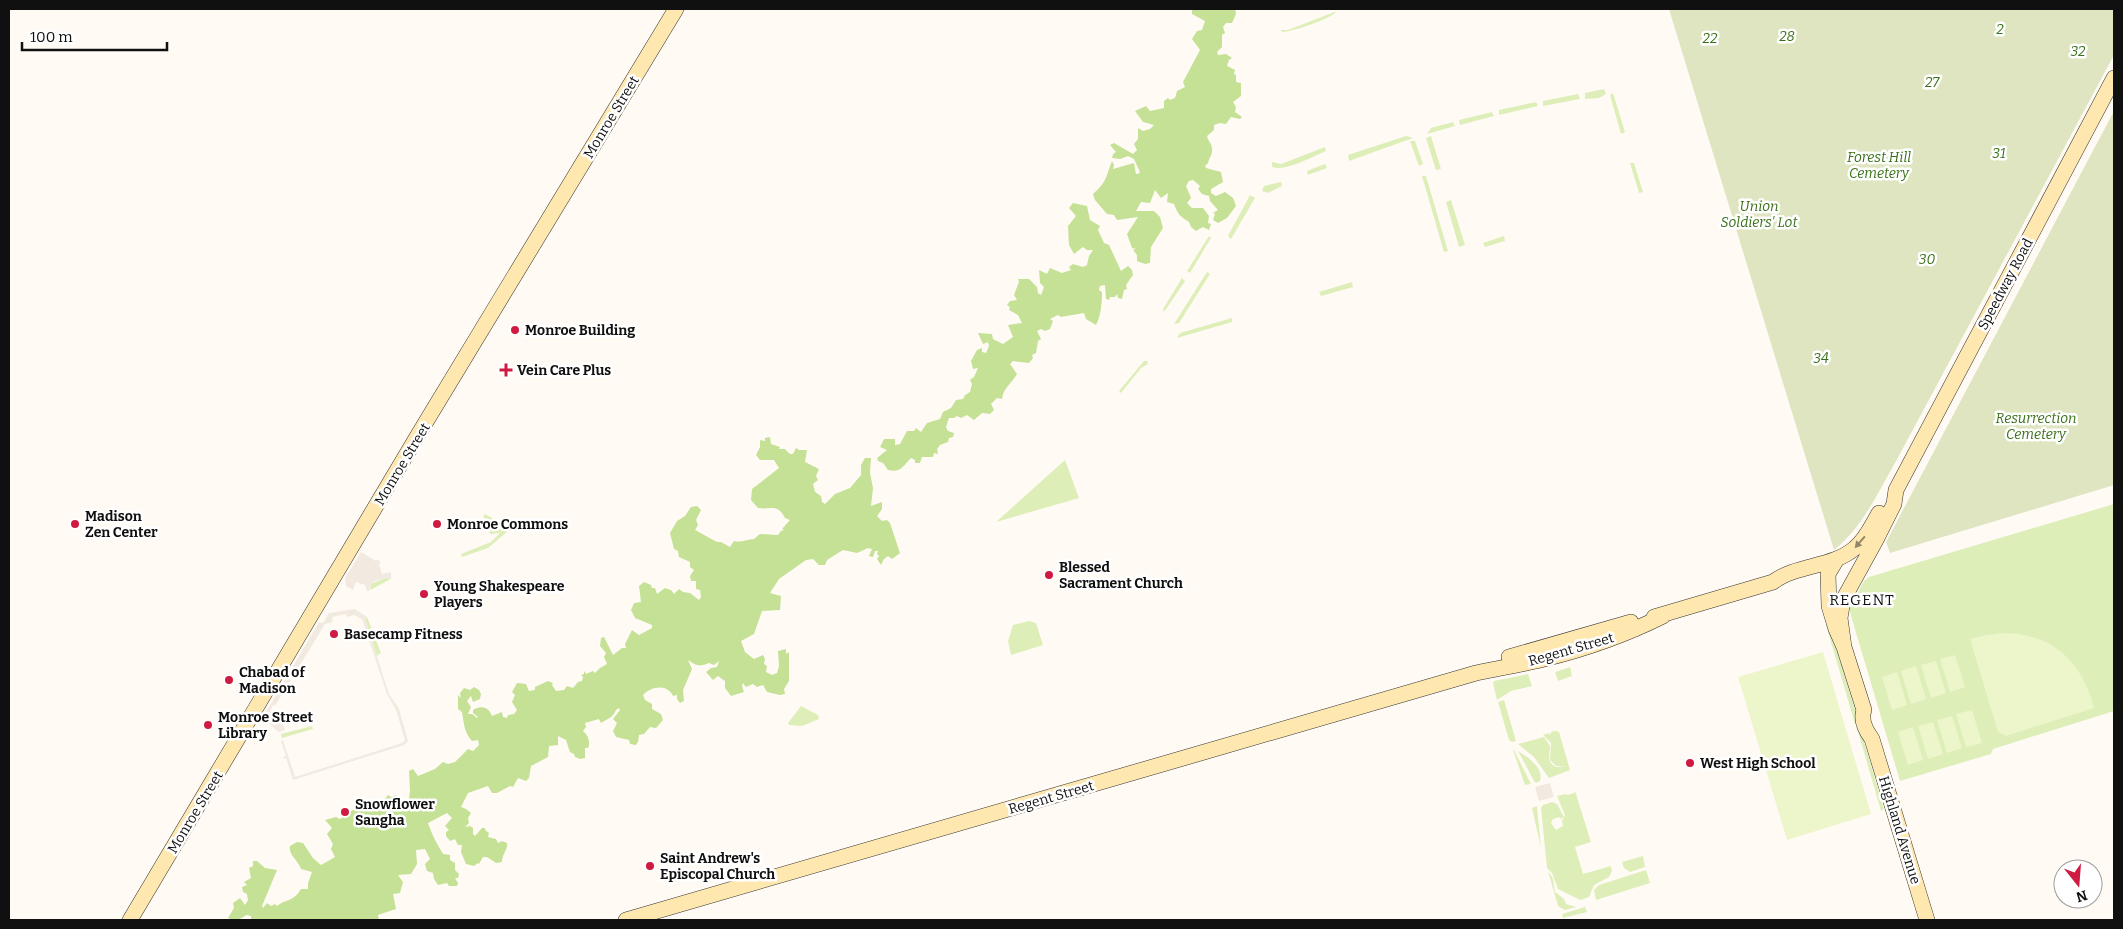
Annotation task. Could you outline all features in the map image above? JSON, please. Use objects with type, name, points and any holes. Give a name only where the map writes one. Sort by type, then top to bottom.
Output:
[{"type":"main road","name":"Monroe Street","points":[[130,920],[423,427],[676,9]]},
{"type":"main road","name":"Speedway Road","points":[[1861,567],[1894,504],[1896,490],[2114,78]]},
{"type":"main road","name":"Speedway Road","points":[[1837,559],[1846,555],[1862,541],[1887,498],[1896,490]]},
{"type":"main road","points":[[1828,574],[1837,559]]},
{"type":"main road","name":"Regent Street","points":[[626,920],[1476,673],[1518,655],[1616,626],[1663,616],[1773,582],[1783,575],[1837,559]]},
{"type":"main road","name":"Regent Street","points":[[1773,582],[1786,583],[1861,567]]},
{"type":"main road","name":"Highland Avenue","points":[[1844,647],[1840,608],[1861,567]]},
{"type":"main road","name":"Highland Avenue","points":[[1828,574],[1829,606],[1864,710],[1871,722],[1872,739],[1927,920]]},
{"type":"green space","points":[[1192,9],[1235,9],[1236,14],[1232,23],[1226,23],[1223,27],[1225,33],[1222,35],[1222,47],[1217,52],[1218,55],[1226,54],[1232,58],[1227,66],[1235,70],[1236,82],[1241,83],[1241,96],[1233,102],[1236,107],[1235,112],[1242,117],[1240,119],[1231,117],[1226,124],[1214,125],[1214,130],[1207,136],[1212,150],[1208,163],[1205,166],[1206,168],[1221,172],[1223,182],[1211,189],[1211,193],[1216,196],[1225,192],[1233,198],[1236,206],[1227,218],[1218,223],[1213,220],[1215,214],[1213,213],[1218,210],[1210,201],[1209,196],[1202,194],[1198,189],[1200,186],[1193,180],[1189,181],[1186,186],[1191,198],[1187,203],[1192,208],[1203,208],[1209,216],[1208,223],[1211,224],[1209,230],[1203,227],[1196,231],[1180,215],[1174,204],[1167,202],[1168,193],[1161,198],[1155,190],[1150,203],[1141,202],[1136,211],[1154,211],[1160,217],[1163,228],[1151,247],[1150,263],[1145,264],[1137,261],[1137,255],[1133,250],[1136,249],[1132,248],[1127,234],[1138,217],[1117,220],[1114,215],[1107,214],[1095,200],[1093,194],[1104,182],[1112,161],[1113,169],[1134,163],[1136,174],[1140,172],[1134,159],[1128,156],[1120,159],[1112,158],[1116,152],[1110,145],[1114,143],[1133,154],[1137,150],[1134,144],[1138,139],[1138,128],[1143,131],[1150,129],[1154,125],[1143,122],[1135,111],[1146,106],[1150,111],[1164,108],[1164,101],[1168,98],[1170,100],[1175,98],[1177,91],[1185,87],[1183,82],[1200,50],[1192,39],[1197,31],[1202,30],[1205,21],[1192,14]]},
{"type":"green space","name":"Forest Hill Cemetery","points":[[1669,9],[2114,9],[2114,55],[1895,463],[1861,521],[1834,550]]},
{"type":"green space","points":[[1337,11],[1327,18],[1294,30],[1282,32],[1281,30],[1288,30]]},
{"type":"green space","points":[[1604,89],[1606,94],[1599,98],[1585,99],[1585,93]]},
{"type":"green space","points":[[1613,93],[1625,132],[1621,134],[1610,95]]},
{"type":"green space","points":[[1578,94],[1580,99],[1543,106],[1543,101]]},
{"type":"green space","points":[[1536,102],[1538,106],[1499,115],[1499,110]]},
{"type":"green space","name":"Resurrection Cemetery","points":[[2114,111],[2114,485],[1890,553],[1886,542]]},
{"type":"green space","points":[[1492,112],[1494,116],[1460,125],[1459,120]]},
{"type":"green space","points":[[1453,122],[1455,126],[1427,134],[1431,128]]},
{"type":"green space","points":[[1406,136],[1413,138],[1349,161],[1348,155]]},
{"type":"green space","points":[[1431,136],[1441,169],[1436,170],[1426,138]]},
{"type":"green space","points":[[1410,141],[1415,141],[1423,164],[1419,166]]},
{"type":"green space","points":[[1325,147],[1326,151],[1299,163],[1284,167],[1272,167],[1272,162],[1281,164]]},
{"type":"green space","points":[[1630,163],[1634,163],[1643,192],[1639,193]]},
{"type":"green space","points":[[1325,164],[1327,168],[1308,175],[1307,171]]},
{"type":"green space","points":[[1422,176],[1426,176],[1448,251],[1444,252]]},
{"type":"green space","points":[[1281,182],[1282,186],[1268,193],[1262,191],[1264,186]]},
{"type":"green space","points":[[1250,195],[1255,198],[1231,239],[1228,236]]},
{"type":"green space","points":[[1451,200],[1465,245],[1459,247],[1446,202]]},
{"type":"green space","points":[[1073,203],[1087,206],[1090,220],[1100,226],[1098,230],[1104,243],[1109,245],[1121,271],[1128,266],[1132,270],[1133,275],[1126,285],[1127,289],[1124,290],[1122,299],[1118,298],[1117,294],[1115,297],[1110,297],[1109,300],[1106,299],[1105,285],[1100,286],[1099,290],[1102,292],[1101,304],[1096,325],[1086,319],[1084,313],[1061,317],[1058,315],[1050,319],[1053,321],[1050,329],[1037,331],[1041,339],[1038,341],[1036,353],[1032,355],[1033,358],[1029,363],[1013,361],[1010,364],[1017,374],[1006,389],[1002,399],[997,398],[991,404],[994,410],[990,414],[982,413],[974,420],[967,415],[961,418],[957,416],[949,418],[946,427],[948,431],[954,433],[953,437],[949,438],[948,442],[940,445],[937,449],[938,454],[934,453],[933,457],[922,457],[920,463],[915,463],[915,460],[911,458],[899,470],[888,470],[877,458],[887,450],[880,447],[884,439],[895,439],[895,445],[900,444],[907,431],[914,431],[916,428],[921,432],[927,423],[940,419],[943,412],[951,408],[956,400],[963,399],[970,392],[972,384],[970,380],[974,377],[978,368],[973,369],[971,361],[977,350],[982,348],[982,352],[986,353],[989,346],[988,342],[983,344],[978,333],[992,334],[993,339],[1003,344],[1013,337],[1008,325],[1022,323],[1018,315],[1009,310],[1010,307],[1007,305],[1010,301],[1017,300],[1014,295],[1019,282],[1018,279],[1029,279],[1037,287],[1038,293],[1041,295],[1044,287],[1040,283],[1039,270],[1047,274],[1050,268],[1062,273],[1071,270],[1069,267],[1073,264],[1083,267],[1087,265],[1093,250],[1087,250],[1083,247],[1074,254],[1069,245],[1068,226],[1076,216],[1069,208]]},
{"type":"green space","points":[[1209,236],[1211,238],[1190,273],[1187,271]]},
{"type":"green space","points":[[1504,236],[1505,241],[1485,247],[1483,243]]},
{"type":"green space","points":[[1207,272],[1210,274],[1179,323],[1174,324]]},
{"type":"green space","points":[[1182,278],[1185,281],[1164,312],[1163,309]]},
{"type":"green space","points":[[1352,282],[1353,287],[1321,296],[1319,292]]},
{"type":"green space","points":[[1232,318],[1232,322],[1177,338],[1180,333]]},
{"type":"green space","points":[[1144,361],[1147,361],[1148,364],[1141,368],[1121,393],[1119,391]]},
{"type":"green space","points":[[770,437],[771,444],[780,447],[779,449],[785,449],[790,454],[793,454],[796,448],[807,450],[805,462],[819,469],[816,476],[818,480],[813,484],[815,492],[821,496],[822,502],[825,504],[835,494],[850,488],[861,475],[861,465],[865,458],[871,458],[870,473],[873,488],[871,506],[882,502],[882,509],[877,516],[882,521],[887,520],[890,523],[900,553],[892,559],[888,556],[881,565],[877,559],[879,556],[877,554],[878,551],[875,551],[873,557],[869,556],[872,549],[868,548],[857,553],[843,550],[827,560],[825,565],[819,565],[813,559],[806,560],[779,579],[770,593],[781,596],[780,610],[762,611],[754,634],[741,641],[745,652],[754,659],[763,655],[765,659],[764,664],[767,666],[766,672],[772,675],[777,673],[779,666],[778,651],[786,649],[786,654],[789,652],[789,681],[784,689],[785,694],[780,695],[767,692],[763,685],[757,687],[753,684],[746,687],[743,683],[744,692],[731,696],[725,688],[725,681],[718,676],[713,680],[706,672],[711,668],[717,667],[719,661],[714,665],[709,663],[696,665],[688,660],[692,669],[683,690],[684,701],[680,703],[677,695],[673,696],[663,688],[655,688],[643,695],[645,700],[652,704],[652,709],[661,714],[663,720],[656,728],[650,727],[644,734],[639,735],[636,745],[630,744],[629,740],[616,737],[613,731],[617,723],[613,719],[620,710],[619,708],[611,717],[601,723],[599,719],[585,723],[586,727],[583,731],[588,737],[589,744],[588,748],[585,748],[585,758],[575,757],[570,752],[566,740],[558,736],[558,745],[549,746],[548,757],[531,766],[529,778],[526,781],[518,778],[513,787],[510,786],[497,793],[492,793],[488,786],[468,793],[461,807],[471,813],[468,818],[469,823],[465,827],[470,826],[473,828],[475,836],[482,828],[485,828],[489,833],[488,837],[496,839],[498,843],[502,841],[507,843],[502,862],[496,863],[487,857],[483,857],[479,864],[474,866],[466,864],[461,852],[462,845],[458,845],[455,839],[450,841],[446,836],[446,832],[449,830],[445,826],[452,818],[447,813],[428,823],[443,854],[450,855],[450,860],[455,863],[455,870],[459,874],[458,878],[455,878],[458,883],[457,886],[449,886],[447,883],[438,885],[433,873],[427,871],[425,864],[430,859],[425,849],[416,850],[417,864],[411,874],[398,875],[403,882],[400,893],[393,894],[396,909],[378,915],[379,920],[251,920],[251,916],[246,915],[237,920],[228,918],[234,908],[233,903],[240,898],[245,905],[248,900],[247,894],[243,892],[242,887],[247,885],[244,882],[251,878],[249,868],[253,866],[253,861],[257,861],[265,868],[277,870],[262,906],[263,908],[267,903],[271,906],[275,904],[277,906],[293,898],[301,889],[308,889],[312,872],[301,869],[290,852],[290,846],[297,842],[303,843],[313,858],[321,865],[335,857],[331,849],[333,844],[327,834],[332,828],[325,820],[336,817],[340,819],[357,807],[375,811],[388,795],[391,797],[396,795],[403,800],[409,799],[409,771],[413,769],[418,776],[435,769],[443,762],[448,764],[455,762],[468,749],[473,751],[479,745],[478,740],[472,741],[469,738],[462,712],[458,709],[458,695],[461,698],[460,693],[464,688],[470,690],[474,687],[481,694],[480,699],[473,702],[471,696],[467,701],[471,707],[468,714],[472,714],[477,718],[473,710],[482,707],[487,709],[492,716],[502,712],[503,717],[507,718],[508,715],[514,714],[517,710],[512,702],[515,695],[512,692],[517,683],[526,684],[529,691],[535,690],[535,687],[548,681],[553,683],[552,685],[556,691],[564,690],[567,686],[573,688],[578,682],[582,681],[583,677],[581,675],[584,674],[584,671],[586,674],[593,671],[595,673],[607,664],[604,657],[606,653],[600,646],[601,638],[604,637],[613,655],[622,648],[626,648],[625,644],[632,630],[639,635],[652,628],[652,625],[635,618],[631,610],[634,603],[641,602],[639,586],[644,582],[655,588],[657,594],[665,588],[671,590],[674,594],[679,589],[690,593],[699,600],[701,597],[700,590],[696,589],[696,581],[691,581],[690,576],[694,570],[690,567],[690,562],[679,557],[678,551],[674,549],[670,533],[677,521],[685,516],[691,507],[697,506],[701,510],[696,520],[698,525],[695,530],[730,547],[734,541],[740,542],[754,539],[760,534],[778,535],[784,530],[782,529],[790,520],[785,518],[779,510],[774,508],[758,508],[751,500],[752,489],[779,468],[774,460],[760,460],[756,455],[760,447],[760,440],[765,441],[765,438]]},
{"type":"green space","points":[[1065,460],[1079,498],[996,522]]},
{"type":"green space","points":[[2114,504],[2114,711],[1993,749],[1991,754],[1900,781],[1849,609],[1864,581],[1869,577]]},
{"type":"green space","points":[[485,514],[502,524],[503,528],[500,533],[489,533],[492,528],[489,526],[491,522],[483,517]]},
{"type":"green space","points":[[507,526],[510,528],[508,531],[488,548],[462,557],[461,554],[491,542]]},
{"type":"green space","points":[[388,577],[389,580],[370,590],[371,584]]},
{"type":"green space","points":[[367,617],[381,653],[377,656],[365,619]]},
{"type":"green space","points":[[1029,621],[1036,623],[1043,645],[1011,655],[1008,641],[1013,625]]},
{"type":"green space","points":[[1826,625],[1829,625],[1859,723],[1855,724]]},
{"type":"green space","points":[[2004,633],[2037,639],[2063,653],[2082,677],[2094,708],[2006,736],[1998,732],[1970,639]]},
{"type":"green space","points":[[1823,652],[1871,814],[1787,840],[1738,677]]},
{"type":"green space","points":[[1955,655],[1965,687],[1950,692],[1940,659]]},
{"type":"green space","points":[[1936,661],[1946,693],[1931,698],[1921,665]]},
{"type":"green space","points":[[1916,666],[1926,699],[1911,704],[1901,671]]},
{"type":"green space","points":[[1570,667],[1572,676],[1558,681],[1555,672]]},
{"type":"green space","points":[[1897,672],[1907,705],[1892,710],[1882,677]]},
{"type":"green space","points":[[1528,674],[1532,686],[1511,691],[1497,700],[1494,681]]},
{"type":"green space","points":[[1504,700],[1516,741],[1512,742],[1509,740],[1498,702]]},
{"type":"green space","points":[[801,706],[818,715],[819,719],[802,726],[789,725],[788,723]]},
{"type":"green space","points":[[1972,710],[1982,743],[1966,747],[1956,714]]},
{"type":"green space","points":[[1952,716],[1962,748],[1947,753],[1937,720]]},
{"type":"green space","points":[[1933,722],[1943,754],[1928,759],[1918,726]]},
{"type":"green space","points":[[312,726],[313,729],[282,738],[281,734]]},
{"type":"green space","points":[[1913,727],[1923,760],[1908,765],[1898,732]]},
{"type":"green space","points":[[1857,728],[1860,728],[1884,809],[1881,811]]},
{"type":"green space","points":[[1551,732],[1559,732],[1570,770],[1549,778],[1534,757],[1518,744],[1544,737],[1550,746],[1549,758],[1551,763],[1556,767],[1566,766],[1556,766],[1550,760],[1551,743],[1543,735],[1549,733],[1550,735]]},
{"type":"green space","points":[[1514,750],[1531,784],[1525,785]]},
{"type":"green space","points":[[1518,751],[1537,767],[1541,776],[1540,781],[1536,783],[1534,781]]},
{"type":"green space","points":[[1575,791],[1591,842],[1575,847],[1583,874],[1611,866],[1612,871],[1609,877],[1594,885],[1589,897],[1580,900],[1558,889],[1552,873],[1547,868],[1541,808],[1543,805],[1552,802],[1557,804],[1564,817],[1565,815],[1557,796],[1567,795]],"holes":[[[1564,817],[1562,821],[1563,826],[1556,830],[1551,823],[1553,819]]]},
{"type":"green space","points":[[1537,806],[1541,848],[1532,808]]},
{"type":"green space","points":[[1643,856],[1645,867],[1630,872],[1624,868],[1622,862]]},
{"type":"green space","points":[[1646,870],[1650,883],[1596,900],[1594,890],[1599,885]]},
{"type":"green space","points":[[1548,871],[1553,879],[1555,892],[1564,899],[1566,904],[1576,907],[1565,910],[1558,906]]},
{"type":"green space","points":[[1585,907],[1587,912],[1563,918],[1562,914]]},
{"type":"shaded area","points":[[361,552],[376,561],[378,559],[381,563],[379,564],[382,574],[391,572],[391,579],[389,580],[388,577],[376,581],[371,584],[369,591],[367,591],[365,585],[356,582],[353,590],[346,586],[345,578]]},
{"type":"shaded area","points":[[355,609],[367,617],[365,619],[389,694],[399,709],[408,741],[404,745],[293,780],[286,758],[284,759],[283,757],[286,756],[281,741],[283,740],[295,777],[402,743],[405,740],[396,710],[387,694],[362,619],[354,615],[347,617],[346,614],[332,617],[333,622],[325,624],[275,706],[273,705],[270,712],[274,715],[277,711],[280,713],[285,730],[278,732],[266,720],[266,712],[319,622],[323,623],[329,613]]},
{"type":"shaded area","points":[[1550,783],[1554,797],[1539,801],[1535,787]]},
{"type":"place","name":"Monroe Building","points":[[515,330]]},
{"type":"place","name":"Vein Care Plus","points":[[506,370]]},
{"type":"place","name":"Madison Zen Center","points":[[75,524]]},
{"type":"place","name":"Monroe Commons","points":[[437,524]]},
{"type":"place","name":"Blessed Sacrament Church","points":[[1049,575]]},
{"type":"place","name":"Young Shakespeare Players","points":[[424,594]]},
{"type":"place","name":"Basecamp Fitness","points":[[334,634]]},
{"type":"place","name":"Chabad of Madison","points":[[229,680]]},
{"type":"place","name":"Monroe Street Library","points":[[208,725]]},
{"type":"place","name":"West High School","points":[[1690,763]]},
{"type":"place","name":"Snowflower Sangha","points":[[345,812]]},
{"type":"place","name":"Saint Andrew's Episcopal Church","points":[[650,866]]},
{"type":"district","name":"REGENT","points":[[1862,600]]},
{"type":"park label","name":"2","points":[[2000,29]]},
{"type":"park label","name":"28","points":[[1787,36]]},
{"type":"park label","name":"22","points":[[1710,38]]},
{"type":"park label","name":"32","points":[[2078,51]]},
{"type":"park label","name":"27","points":[[1932,82]]},
{"type":"park label","name":"31","points":[[1999,153]]},
{"type":"park label","name":"Union Soldiers' Lot","points":[[1759,214]]},
{"type":"park label","name":"30","points":[[1927,259]]},
{"type":"park label","name":"34","points":[[1821,358]]}]
